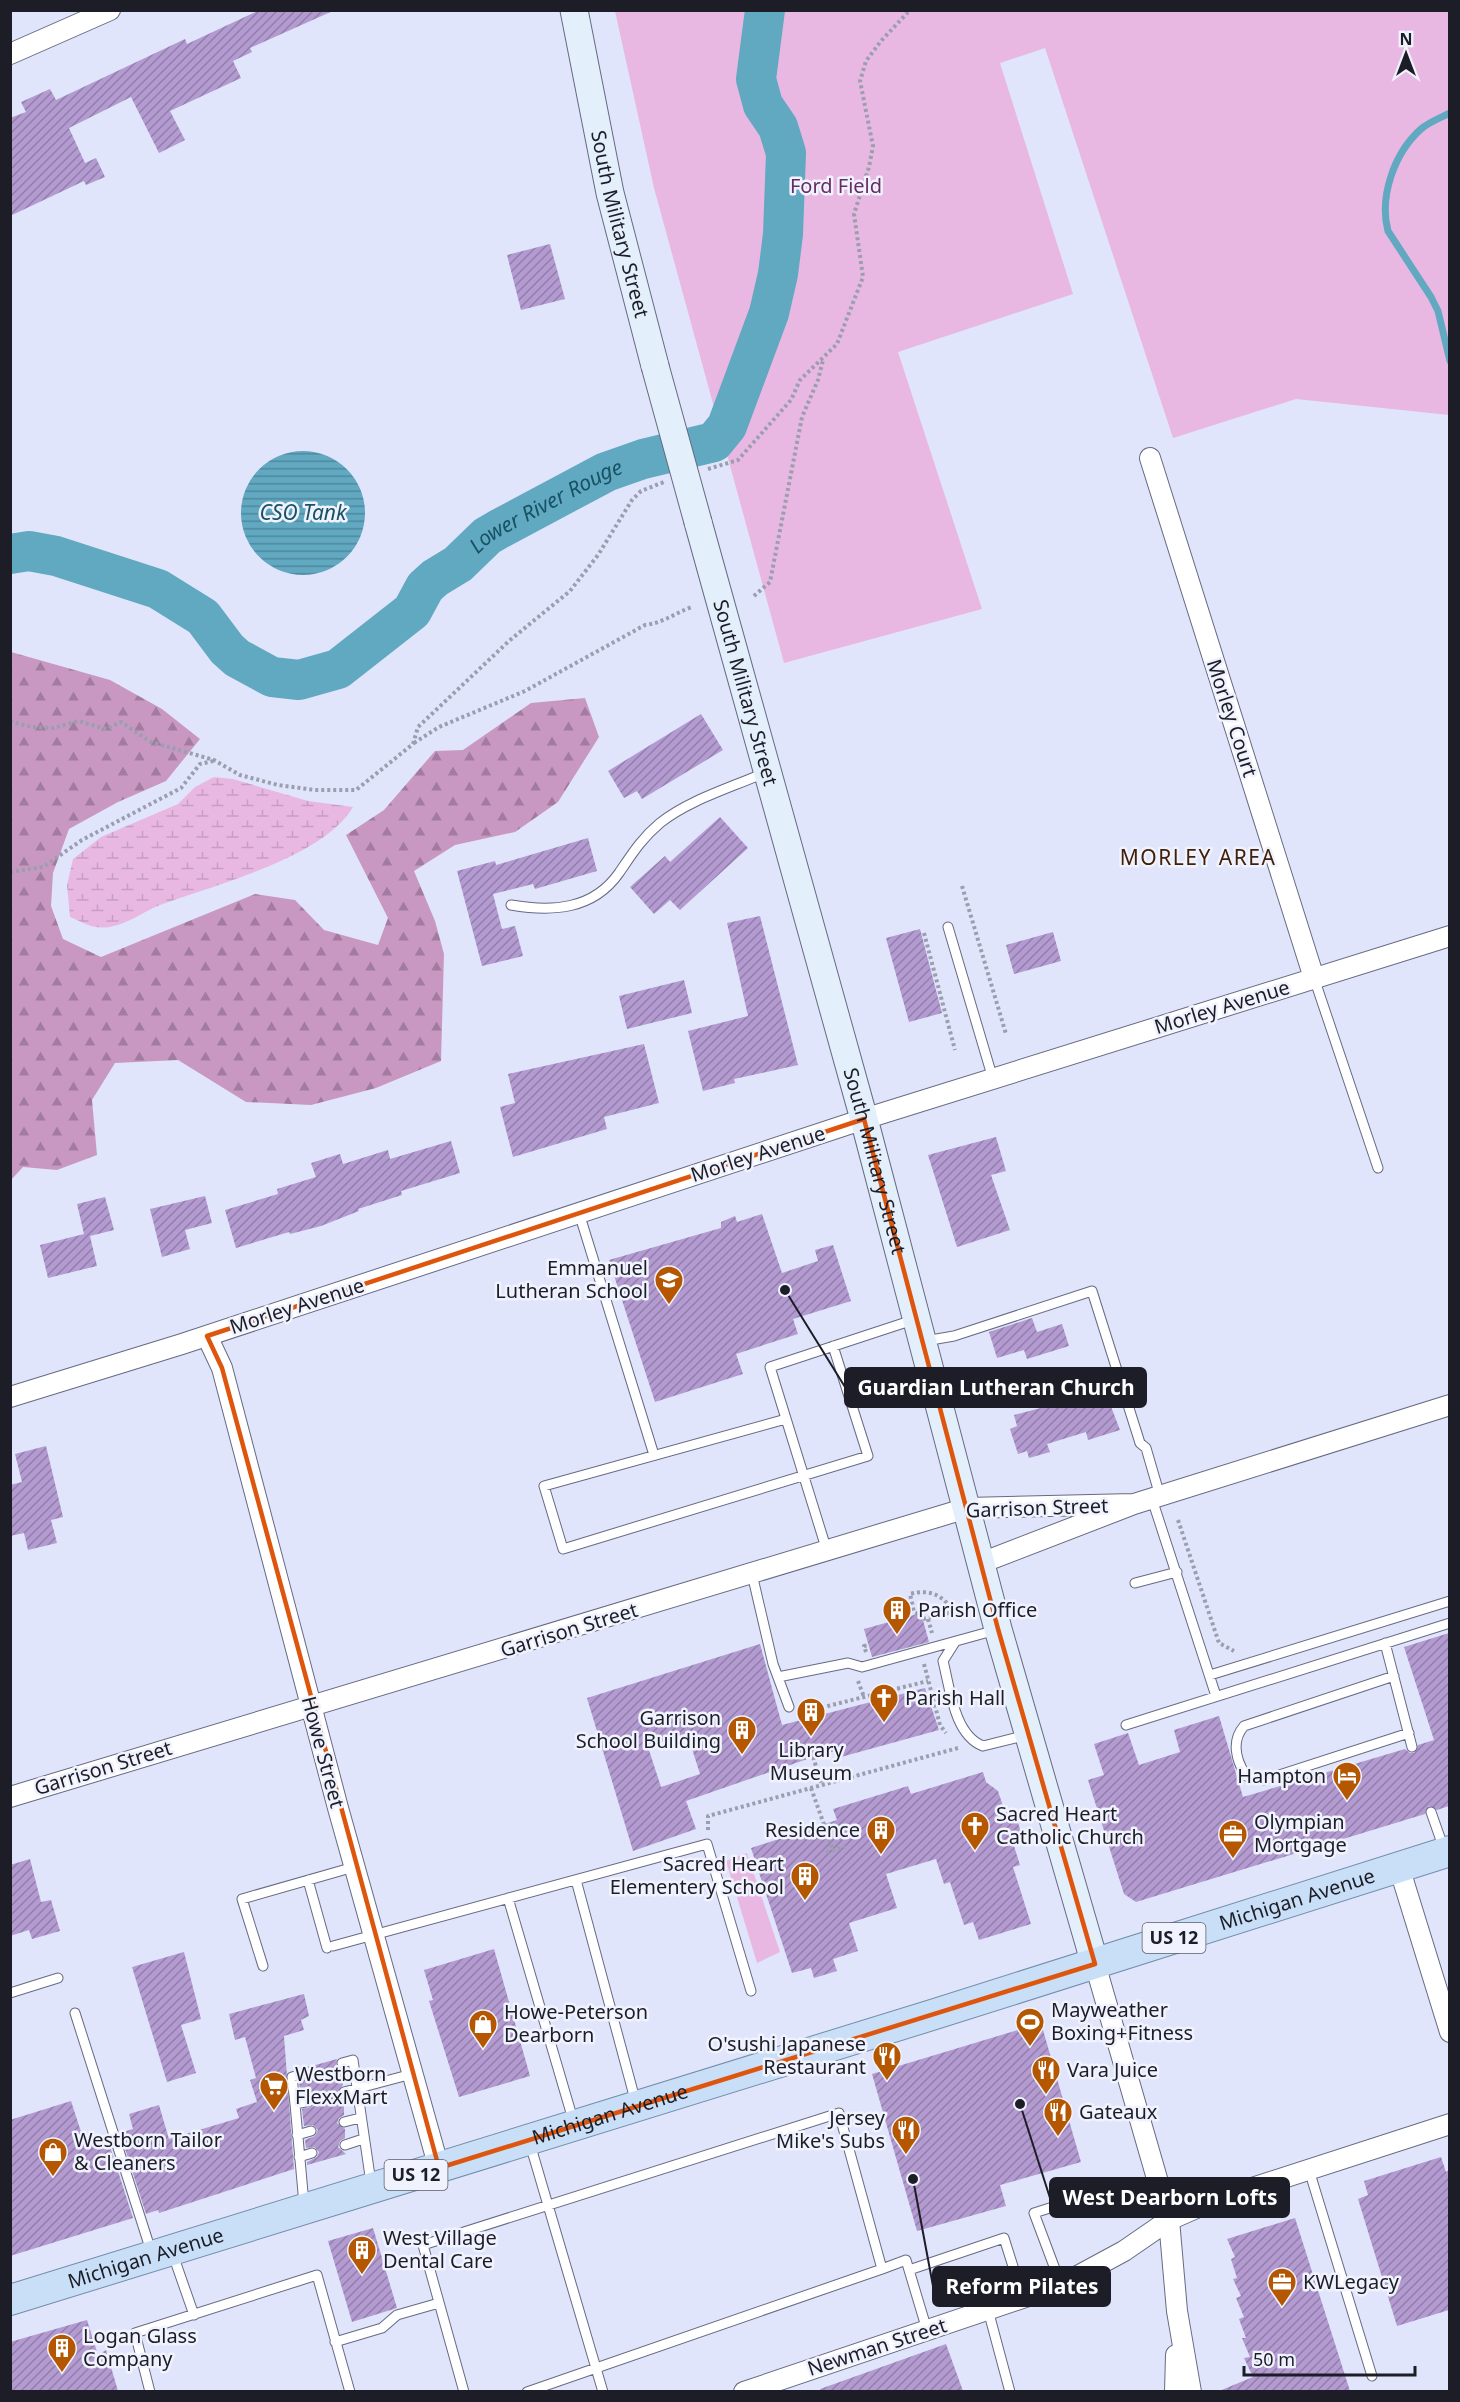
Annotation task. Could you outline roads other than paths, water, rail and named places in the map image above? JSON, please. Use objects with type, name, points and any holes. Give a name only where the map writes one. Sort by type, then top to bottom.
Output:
[{"type":"main road","name":"Michigan Avenue","points":[[10,2300],[1095,1964],[1447,1851]]},
{"type":"street","points":[[10,54],[110,10]]},
{"type":"street","name":"South Military Street","points":[[574,10],[610,193],[655,366],[864,1119],[998,1629],[1169,2220],[1177,2311],[1191,2391]]},
{"type":"street","name":"Morley Court","points":[[1150,458],[1314,978]]},
{"type":"street","name":"Morley Avenue","points":[[10,1397],[207,1336],[864,1119],[1449,936]]},
{"type":"street","name":"Howe Street","points":[[207,1336],[220,1362],[372,1934],[439,2168]]},
{"type":"street","name":"Garrison Street","points":[[981,1563],[1149,1500],[1449,1405]]},
{"type":"street","name":"Garrison Street","points":[[10,1797],[161,1749],[967,1508],[1149,1500]]},
{"type":"street","points":[[1399,1867],[1449,2032]]},
{"type":"street","name":"Newman Street","points":[[744,2391],[1061,2286],[1124,2251],[1169,2220],[1212,2201],[1449,2124]]},
{"type":"street","name":"South Military Street","points":[[1175,2391],[1177,2311]]},
{"type":"lane","points":[[511,904],[542,910],[567,908],[597,896],[618,875],[635,846],[660,823],[681,809],[766,772]]},
{"type":"lane","points":[[948,927],[993,1079]]},
{"type":"lane","points":[[1314,978],[1378,1168]]},
{"type":"lane","points":[[579,1213],[654,1455]]},
{"type":"lane","points":[[827,1551],[770,1367],[833,1347],[920,1330],[954,1336],[1092,1292],[1140,1443],[1146,1448],[1149,1500],[1177,1572],[1216,1696]]},
{"type":"lane","points":[[786,1419],[544,1486],[563,1549],[868,1456],[833,1347]]},
{"type":"lane","points":[[1135,1583],[1177,1572]]},
{"type":"lane","points":[[752,1574],[778,1677],[793,1710]]},
{"type":"lane","points":[[1210,1675],[1449,1601]]},
{"type":"lane","points":[[1126,1725],[1449,1623]]},
{"type":"lane","points":[[778,1677],[848,1663],[862,1667],[998,1629]]},
{"type":"lane","points":[[955,1642],[943,1661],[958,1716],[967,1735],[974,1742],[991,1746],[1030,1735]]},
{"type":"lane","points":[[1385,1643],[1412,1748]]},
{"type":"lane","points":[[1394,1676],[1244,1726],[1235,1741],[1236,1751],[1246,1776],[1264,1780],[1410,1733]]},
{"type":"lane","points":[[1431,1812],[1447,1851]]},
{"type":"lane","points":[[308,1880],[330,1947],[707,1844],[751,1991]]},
{"type":"lane","points":[[263,1966],[242,1899],[354,1867]]},
{"type":"lane","points":[[576,1880],[636,2106]]},
{"type":"lane","points":[[508,1898],[575,2125]]},
{"type":"lane","points":[[10,1993],[58,1978]]},
{"type":"lane","points":[[75,2013],[162,2253],[194,2316]]},
{"type":"lane","points":[[342,2063],[353,2060],[372,2189]]},
{"type":"lane","points":[[304,2209],[292,2077],[309,2072]]},
{"type":"lane","points":[[344,2092],[412,2074]]},
{"type":"lane","points":[[295,2104],[310,2101]]},
{"type":"lane","points":[[464,2391],[423,2245],[839,2113],[882,2269]]},
{"type":"lane","points":[[344,2122],[360,2118]]},
{"type":"lane","points":[[297,2135],[311,2131]]},
{"type":"lane","points":[[345,2145],[363,2139]]},
{"type":"lane","points":[[529,2140],[603,2391]]},
{"type":"lane","points":[[299,2157],[312,2153]]},
{"type":"lane","points":[[1309,2170],[1372,2376]]},
{"type":"lane","points":[[1061,2286],[1034,2213],[1100,2192]]},
{"type":"lane","points":[[909,2270],[1004,2238],[1023,2298]]},
{"type":"lane","points":[[527,2391],[906,2260],[927,2330]]},
{"type":"lane","points":[[150,2391],[135,2333],[317,2275],[350,2391]]},
{"type":"lane","points":[[335,2342],[382,2328],[397,2315],[439,2303]]},
{"type":"lane","points":[[988,2310],[1010,2391]]},
{"type":"water","name":"CSO Tank","points":[[303,451],[327,455],[347,469],[361,489],[365,513],[361,537],[347,557],[327,571],[303,575],[279,571],[259,557],[245,537],[241,513],[245,489],[259,469],[279,455]]},
{"type":"waterway","name":"Lower River Rouge","points":[[10,554],[29,551],[56,556],[158,589],[203,617],[227,649],[237,658],[272,677],[299,680],[338,669],[412,611],[425,587],[435,578],[458,564],[487,536],[499,529],[606,472],[643,459],[714,442],[727,426],[769,313],[778,274],[783,234],[786,153],[778,127],[763,105],[756,79],[765,10]]},
{"type":"waterway","points":[[1450,113],[1421,129],[1403,150],[1391,176],[1386,204],[1388,231],[1438,311],[1450,361]]},
{"type":"place","name":"Guardian Lutheran Church","points":[[785,1290]]},
{"type":"place","name":"Emmanuel Lutheran School","points":[[669,1306]]},
{"type":"place","name":"Parish Office","points":[[897,1636]]},
{"type":"place","name":"Parish Hall","points":[[884,1724]]},
{"type":"place","name":"Library Museum","points":[[811,1738]]},
{"type":"place","name":"Garrison School Building","points":[[742,1756]]},
{"type":"place","name":"Hampton","points":[[1347,1802]]},
{"type":"place","name":"Sacred Heart Catholic Church","points":[[975,1852]]},
{"type":"place","name":"Residence","points":[[881,1856]]},
{"type":"place","name":"Olympian Mortgage","points":[[1233,1860]]},
{"type":"place","name":"Sacred Heart Elementery School","points":[[805,1902]]},
{"type":"place","name":"Mayweather Boxing+Fitness","points":[[1030,2048]]},
{"type":"place","name":"Howe-Peterson Dearborn","points":[[483,2050]]},
{"type":"place","name":"O'sushi Japanese Restaurant","points":[[887,2082]]},
{"type":"place","name":"Vara Juice","points":[[1046,2096]]},
{"type":"place","name":"West Dearborn Lofts","points":[[1020,2104]]},
{"type":"place","name":"Westborn FlexxMart","points":[[274,2112]]},
{"type":"place","name":"Gateaux","points":[[1058,2138]]},
{"type":"place","name":"Jersey Mike's Subs","points":[[906,2156]]},
{"type":"place","name":"Westborn Tailor & Cleaners","points":[[53,2178]]},
{"type":"place","name":"Reform Pilates","points":[[913,2179]]},
{"type":"place","name":"West Village Dental Care","points":[[362,2276]]},
{"type":"place","name":"KWLegacy","points":[[1282,2308]]},
{"type":"place","name":"Logan Glass Company","points":[[62,2374]]},
{"type":"district","name":"MORLEY AREA","points":[[1198,858]]},
{"type":"park label","name":"Ford Field","points":[[836,186]]}]
